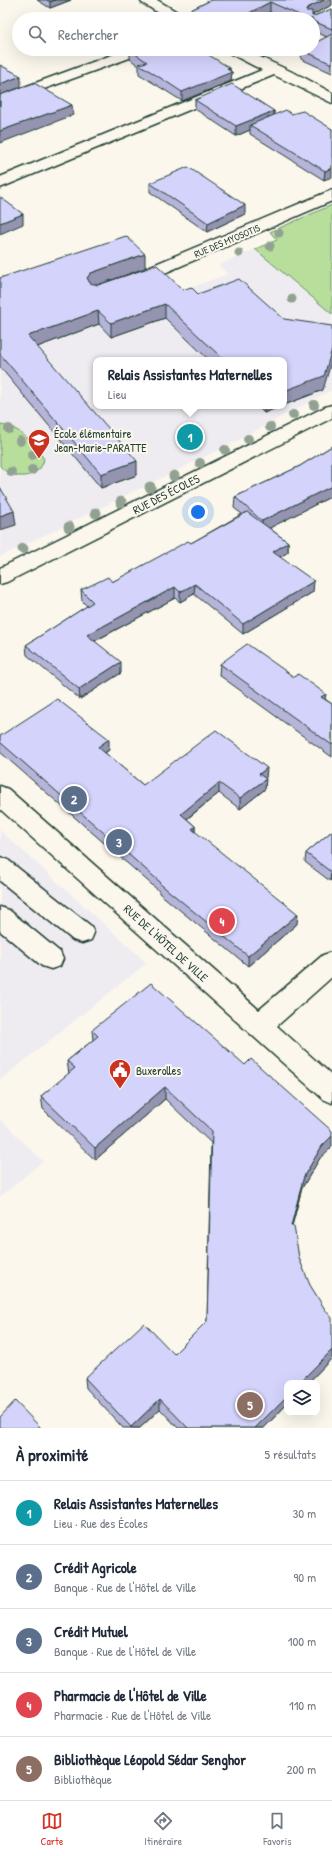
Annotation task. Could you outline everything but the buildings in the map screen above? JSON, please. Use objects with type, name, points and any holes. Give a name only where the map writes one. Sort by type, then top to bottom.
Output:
[{"type":"street","points":[[147,0],[167,12]]},
{"type":"street","points":[[0,101],[123,56]]},
{"type":"street","points":[[257,56],[274,70],[300,81],[332,99]]},
{"type":"street","points":[[0,182],[274,70]]},
{"type":"street","name":"RUE DES MYOSOTIS","points":[[118,286],[332,195]]},
{"type":"street","name":"RUE DES ÉCOLES","points":[[0,577],[332,411]]},
{"type":"street","name":"RUE DE L'HÔTEL DE VILLE","points":[[0,795],[332,1091]]},
{"type":"street","points":[[0,866],[82,933]]},
{"type":"street","points":[[0,916],[51,959]]},
{"type":"street","points":[[259,1026],[332,962]]},
{"type":"shaded area","points":[[255,249],[332,314],[332,390],[229,445],[0,557],[0,292],[91,285],[173,294],[228,274],[219,265]]},
{"type":"shaded area","points":[[0,830],[147,963],[0,1080]]},
{"type":"shaded area","points":[[0,1119],[43,1161],[0,1197]]},
{"type":"green space","points":[[332,205],[332,314],[255,249],[277,240],[270,232]]},
{"type":"green space","points":[[0,425],[7,426],[20,432],[36,448],[44,459],[37,471],[25,476],[18,476],[5,471],[0,466]]},
{"type":"place","name":"Relais Assistantes Maternelles","points":[[190,437]]},
{"type":"place","name":"École élémentaire Jean-Marie-PARATTE","points":[[39,460]]},
{"type":"place","name":"Crédit Agricole","points":[[74,799]]},
{"type":"place","name":"Crédit Mutuel","points":[[119,842]]},
{"type":"place","name":"Pharmacie de l'Hôtel de Ville","points":[[222,921]]},
{"type":"place","name":"Buxerolles","points":[[120,1090]]},
{"type":"place","name":"Bibliothèque Léopold Sédar Senghor","points":[[250,1405]]}]
